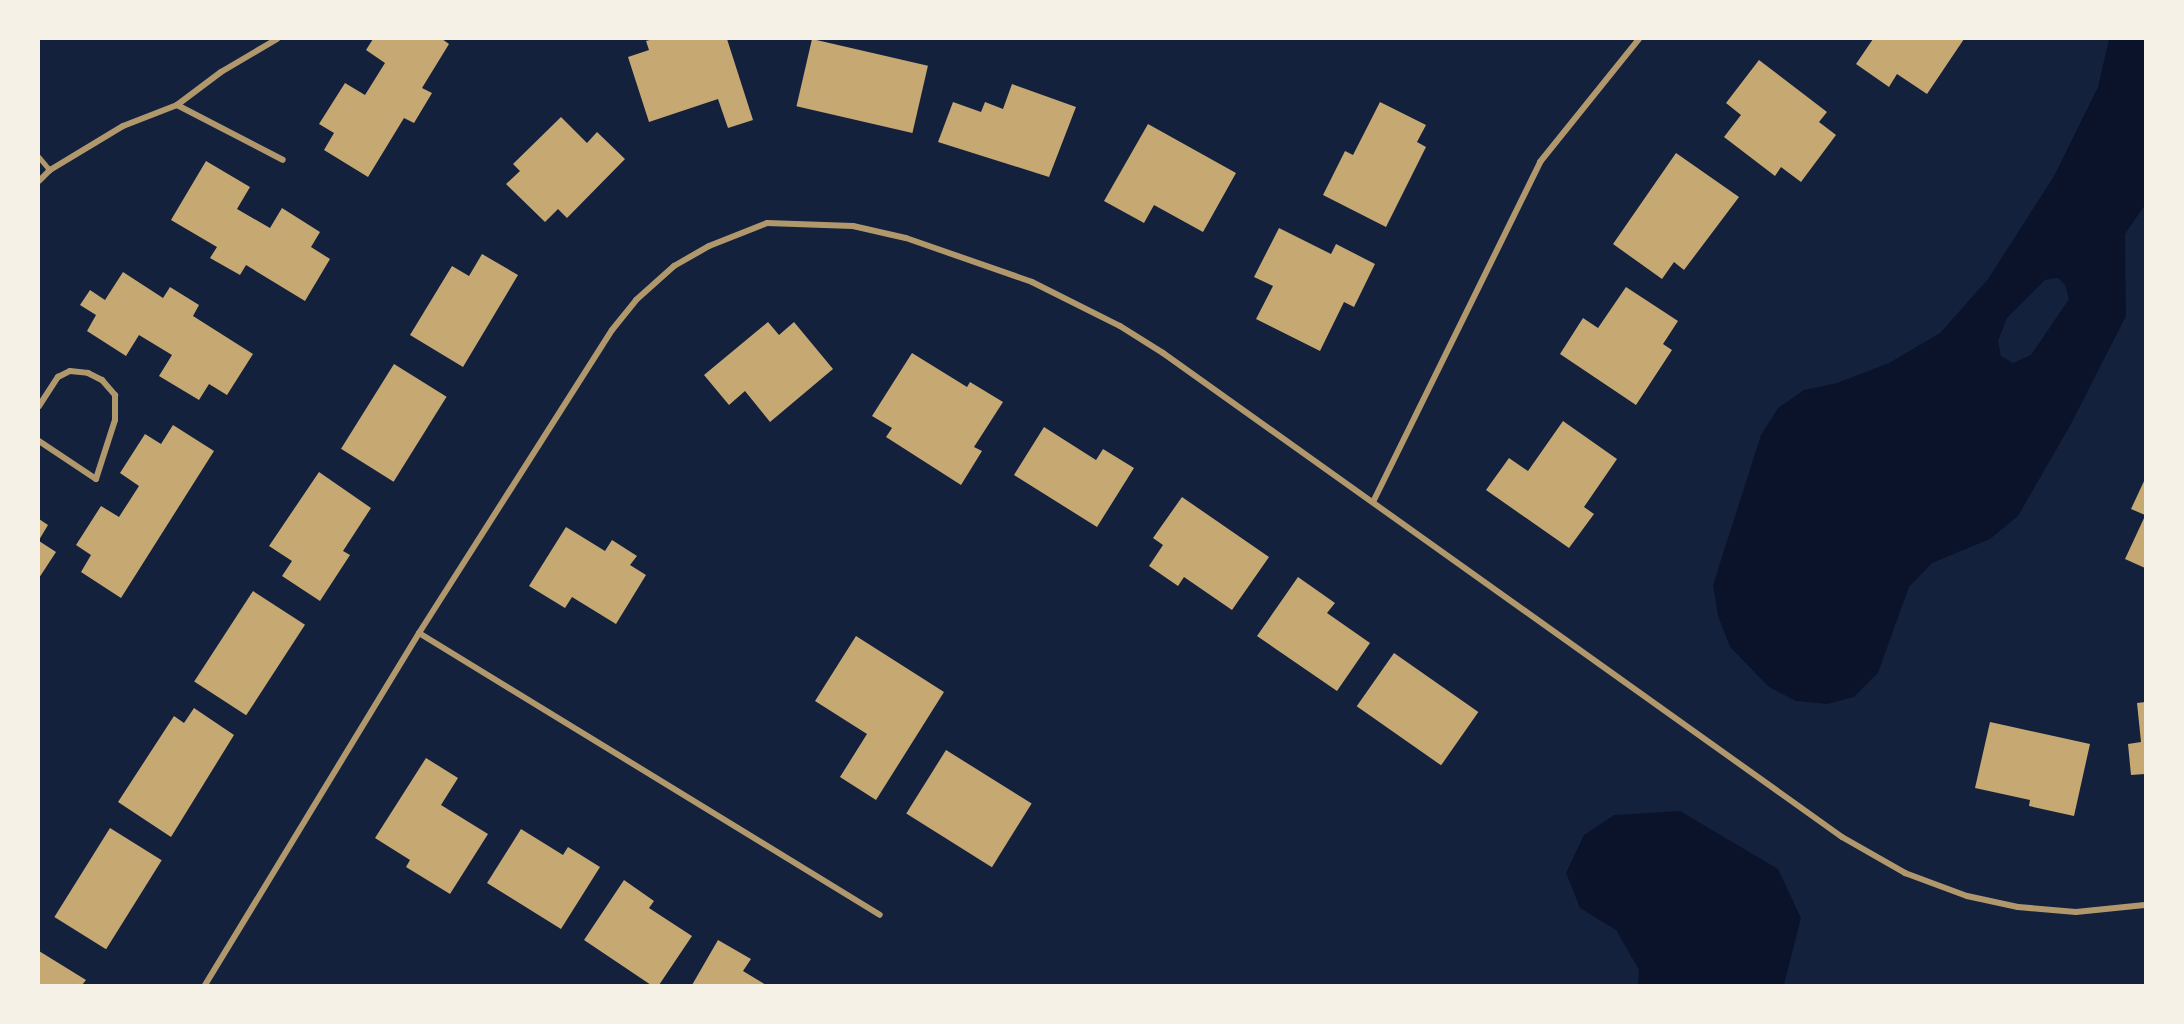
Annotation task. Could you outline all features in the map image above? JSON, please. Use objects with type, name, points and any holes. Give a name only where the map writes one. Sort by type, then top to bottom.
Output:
[{"type":"street","points":[[39,182],[50,170],[123,126],[177,105],[220,72],[277,39]]},
{"type":"street","points":[[1373,502],[1540,162],[1639,39]]},
{"type":"street","points":[[177,105],[283,160]]},
{"type":"street","points":[[205,985],[419,633],[584,371],[636,300],[674,266],[709,246],[767,223],[854,226],[906,238],[1032,282],[1163,352],[1842,837],[1880,860],[1967,896],[2018,907],[2076,912],[2145,905]]},
{"type":"street","points":[[39,406],[58,378],[70,371],[87,372],[102,380],[115,395],[115,420],[96,479],[39,441]]},
{"type":"street","points":[[419,633],[880,915]]},
{"type":"lane","points":[[39,157],[50,170]]},
{"type":"water","points":[[2109,39],[2145,39],[2145,205],[2125,234],[2126,316],[2071,424],[2018,516],[1990,539],[1932,563],[1909,587],[1878,673],[1854,697],[1827,704],[1796,701],[1769,687],[1730,647],[1718,616],[1713,585],[1761,435],[1778,408],[1804,390],[1837,383],[1889,363],[1940,333],[1988,279],[2054,176],[2098,87]],"holes":[[[2058,278],[2065,285],[2069,299],[2031,355],[2013,363],[2001,356],[1998,341],[2007,318],[2045,280]]]},
{"type":"water","points":[[1680,811],[1778,869],[1801,918],[1784,985],[1638,985],[1639,970],[1616,930],[1580,908],[1566,873],[1584,835],[1614,815]]},
{"type":"building","points":[[373,39],[442,39],[449,44],[422,88],[432,93],[414,123],[404,118],[368,177],[324,150],[334,133],[319,124],[345,83],[365,95],[385,63],[366,50]]},
{"type":"building","points":[[653,39],[727,39],[753,120],[728,128],[718,99],[649,122],[628,57],[649,50],[646,41]]},
{"type":"building","points":[[812,39],[928,66],[912,133],[796,106]]},
{"type":"building","points":[[1873,39],[1964,39],[1927,94],[1897,74],[1889,87],[1856,64]]},
{"type":"building","points":[[1759,60],[1827,112],[1819,122],[1836,135],[1801,182],[1781,167],[1775,176],[1724,137],[1741,115],[1726,103]]},
{"type":"building","points":[[1012,84],[1076,107],[1049,177],[938,142],[953,102],[981,112],[985,102],[1003,109]]},
{"type":"building","points":[[1380,102],[1426,125],[1417,142],[1426,147],[1386,227],[1323,195],[1345,151],[1353,155]]},
{"type":"building","points":[[561,117],[587,143],[597,132],[625,159],[567,218],[558,209],[545,222],[506,184],[520,171],[513,164]]},
{"type":"building","points":[[1148,124],[1236,173],[1203,232],[1154,205],[1144,223],[1104,201]]},
{"type":"building","points":[[1676,153],[1739,197],[1684,270],[1674,262],[1662,279],[1613,244]]},
{"type":"building","points":[[206,161],[250,187],[237,209],[270,228],[282,208],[320,232],[311,247],[330,259],[305,301],[246,265],[240,275],[210,258],[217,247],[171,220]]},
{"type":"building","points":[[1279,228],[1331,254],[1336,244],[1375,264],[1354,307],[1344,302],[1320,351],[1256,319],[1273,286],[1254,277]]},
{"type":"building","points":[[482,254],[518,275],[463,367],[410,335],[452,266],[469,276]]},
{"type":"building","points":[[123,272],[163,298],[170,287],[199,305],[193,316],[253,354],[227,395],[209,384],[199,400],[159,376],[172,355],[139,335],[126,356],[87,331],[96,315],[80,305],[90,290],[105,300]]},
{"type":"building","points":[[1626,287],[1678,321],[1663,344],[1672,350],[1636,405],[1560,354],[1583,318],[1598,328]]},
{"type":"building","points":[[768,322],[779,335],[794,322],[833,369],[770,422],[745,391],[729,405],[704,375]]},
{"type":"building","points":[[912,353],[967,387],[970,382],[1003,402],[974,447],[982,451],[961,485],[886,437],[892,428],[872,416]]},
{"type":"building","points":[[394,364],[447,397],[394,482],[341,449]]},
{"type":"building","points":[[1563,421],[1617,459],[1584,507],[1594,514],[1569,548],[1486,490],[1509,458],[1528,471]]},
{"type":"building","points":[[173,425],[214,451],[121,598],[81,572],[91,555],[76,545],[101,506],[119,517],[139,486],[120,473],[145,434],[161,444]]},
{"type":"building","points":[[1044,427],[1096,460],[1103,449],[1134,468],[1097,527],[1014,475]]},
{"type":"building","points":[[319,472],[371,508],[343,551],[350,555],[320,601],[282,576],[292,561],[269,546]]},
{"type":"building","points":[[2145,479],[2145,515],[2131,509]]},
{"type":"building","points":[[1182,497],[1269,557],[1232,610],[1184,577],[1178,586],[1149,566],[1163,545],[1153,538]]},
{"type":"building","points":[[2145,516],[2145,568],[2125,559]]},
{"type":"building","points":[[39,519],[48,525],[39,540]]},
{"type":"building","points":[[566,527],[605,551],[612,540],[637,556],[630,565],[646,575],[616,624],[572,597],[565,608],[529,586]]},
{"type":"building","points":[[39,541],[56,552],[39,578]]},
{"type":"building","points":[[1298,577],[1335,603],[1327,613],[1370,643],[1337,691],[1257,636]]},
{"type":"building","points":[[253,591],[305,625],[246,715],[194,682]]},
{"type":"building","points":[[856,636],[944,692],[876,800],[840,777],[867,734],[815,701]]},
{"type":"building","points":[[1394,653],[1478,712],[1441,765],[1357,706]]},
{"type":"building","points":[[2145,702],[2145,774],[2131,775],[2128,744],[2141,742],[2137,703]]},
{"type":"building","points":[[194,708],[234,735],[171,837],[118,802],[174,716],[184,723]]},
{"type":"building","points":[[1990,722],[2090,744],[2074,816],[2029,806],[2030,800],[1975,788]]},
{"type":"building","points":[[946,750],[1032,804],[992,867],[906,814]]},
{"type":"building","points":[[426,758],[458,778],[441,805],[488,834],[450,894],[406,867],[410,860],[375,838]]},
{"type":"building","points":[[110,828],[162,860],[106,949],[54,917]]},
{"type":"building","points":[[521,829],[563,855],[568,847],[600,867],[561,929],[487,883]]},
{"type":"building","points":[[624,880],[654,901],[649,908],[692,936],[659,985],[651,985],[584,940]]},
{"type":"building","points":[[718,940],[751,959],[743,971],[766,985],[692,985]]},
{"type":"building","points":[[39,951],[86,980],[82,985],[39,985]]}]
